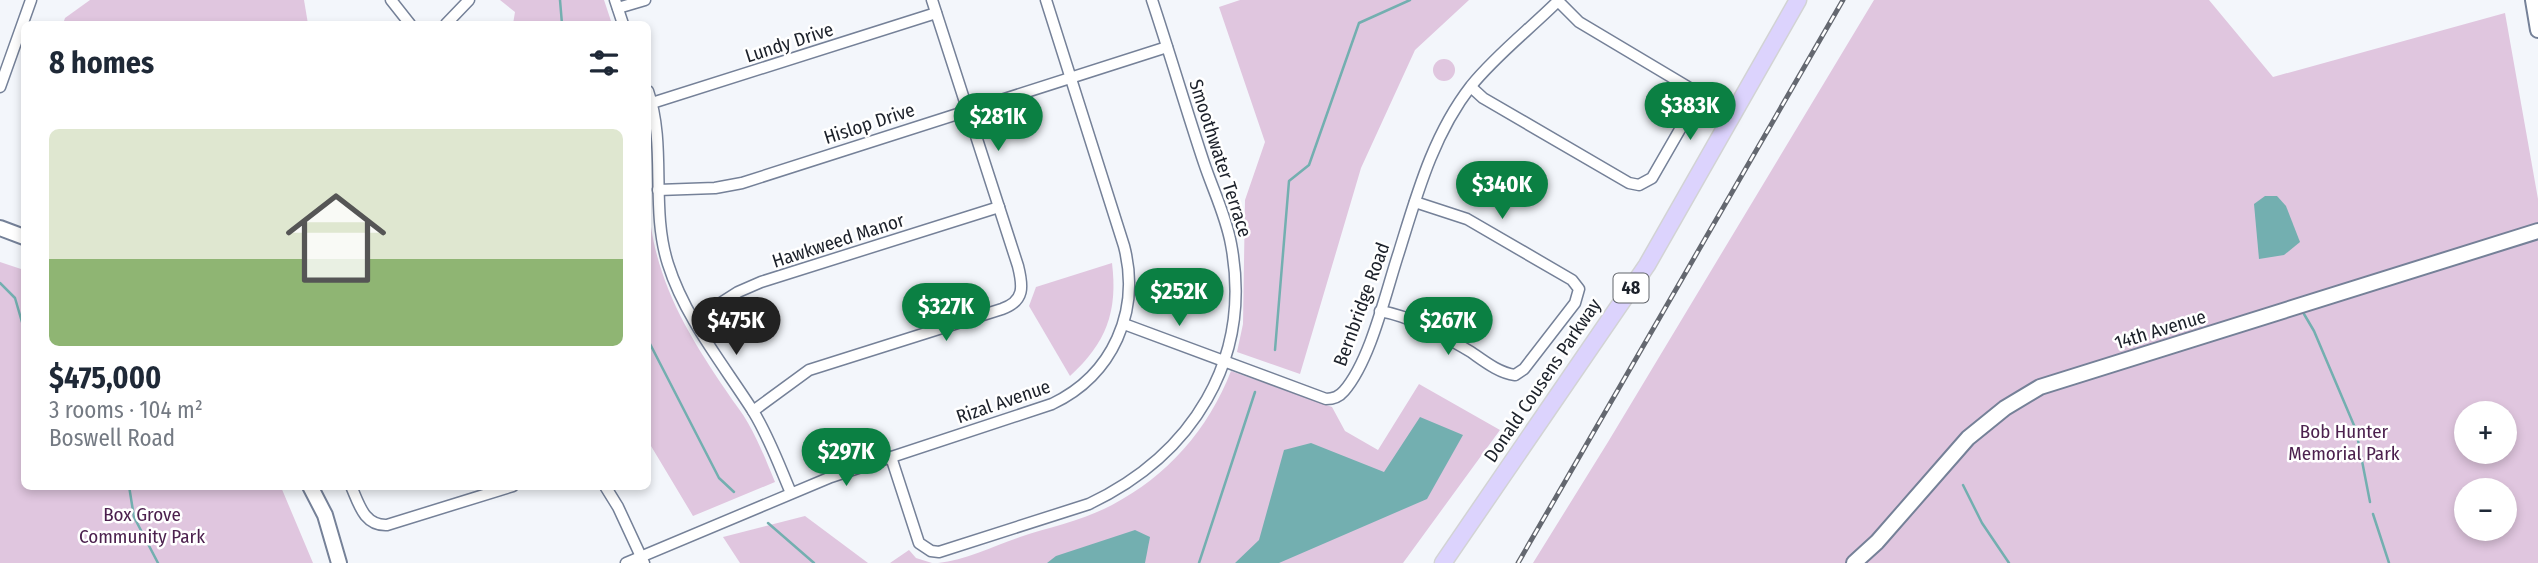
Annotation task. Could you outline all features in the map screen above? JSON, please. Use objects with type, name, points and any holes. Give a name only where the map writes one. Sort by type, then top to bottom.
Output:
[{"type":"main road","name":"Donald Cousens Parkway","points":[[1443,563],[1647,265],[1798,0]]},
{"type":"street","points":[[24,21],[32,0]]},
{"type":"street","points":[[391,0],[408,21]]},
{"type":"street","points":[[449,21],[469,0]]},
{"type":"street","points":[[623,21],[616,4],[645,0]]},
{"type":"street","points":[[753,411],[809,370],[1002,309],[1020,297],[1023,286],[932,0]]},
{"type":"street","name":"Rizal Avenue","points":[[626,563],[642,560],[831,477],[1059,401],[1081,387],[1098,371],[1112,351],[1124,324],[1130,290],[1127,259],[1046,0]]},
{"type":"street","name":"Smoothwater Terrace","points":[[891,457],[919,543],[931,551],[939,552],[1089,504],[1132,481],[1164,456],[1195,420],[1214,385],[1233,321],[1235,298],[1231,243],[1152,0]]},
{"type":"street","points":[[2533,0],[2538,30]]},
{"type":"street","points":[[1471,87],[1483,98],[1629,183],[1639,186],[1652,178],[1694,105],[1695,96],[1688,87],[1579,22],[1558,1]]},
{"type":"street","name":"Bernbridge Road","points":[[1124,324],[1326,399],[1335,399],[1343,392],[1357,370],[1380,311],[1427,166],[1440,137],[1471,87],[1510,44],[1558,1]]},
{"type":"street","name":"Lundy Drive","points":[[652,103],[936,13]]},
{"type":"street","points":[[0,87],[21,30]]},
{"type":"street","name":"Hislop Drive","points":[[658,190],[730,186],[1167,47]]},
{"type":"street","points":[[651,100],[656,129],[660,229],[668,265],[694,320],[753,411],[791,493]]},
{"type":"street","points":[[1380,311],[1422,323],[1500,370],[1517,375],[1578,296],[1579,289],[1572,280],[1479,225],[1415,202]]},
{"type":"street","name":"Hawkweed Manor","points":[[694,320],[738,292],[761,282],[999,206]]},
{"type":"street","points":[[0,228],[21,236]]},
{"type":"street","name":"14th Avenue","points":[[1854,563],[1877,542],[1968,438],[2005,408],[2040,387],[2538,230]]},
{"type":"street","points":[[312,490],[325,515],[339,563]]},
{"type":"street","points":[[353,490],[369,521],[377,525],[387,525],[500,490]]},
{"type":"street","points":[[607,490],[642,560]]},
{"type":"green space","points":[[90,0],[304,0],[308,21],[64,21]]},
{"type":"green space","points":[[500,0],[604,0],[611,21],[514,21],[515,12]]},
{"type":"green space","points":[[1240,0],[1469,0],[1415,50],[1361,168],[1300,374],[1237,352],[1243,324],[1245,200],[1265,142],[1219,7]]},
{"type":"green space","name":"Bob Hunter Memorial Park","points":[[1874,0],[2209,0],[2273,77],[2505,13],[2538,199],[2538,563],[1533,563]]},
{"type":"green space","points":[[1444,59],[1452,62],[1455,70],[1452,78],[1444,81],[1436,78],[1433,70],[1436,62]]},
{"type":"green space","points":[[651,228],[672,299],[711,369],[748,423],[775,482],[693,516],[651,446]]},
{"type":"green space","name":"Box Grove Community Park","points":[[0,262],[21,269],[21,490],[282,490],[313,563],[0,563]]},
{"type":"green space","points":[[1112,263],[1113,297],[1107,326],[1093,351],[1070,376],[1029,306],[1036,287]]},
{"type":"green space","points":[[1231,371],[1332,407],[1345,431],[1378,450],[1419,384],[1500,430],[1403,563],[938,563],[969,556],[1078,519],[1112,505],[1132,493],[1168,465],[1198,432],[1222,393]]},
{"type":"green space","points":[[805,516],[868,563],[740,563],[723,537]]},
{"type":"green space","points":[[909,550],[916,558],[932,563],[890,563]]},
{"type":"water","points":[[2265,196],[2277,196],[2286,206],[2300,242],[2284,255],[2259,259],[2254,204]]},
{"type":"water","points":[[1420,417],[1463,435],[1427,499],[1279,563],[1235,563],[1259,540],[1284,450],[1311,443],[1384,472]]},
{"type":"water","points":[[1135,530],[1150,537],[1145,563],[1047,563],[1056,556]]},
{"type":"waterway","points":[[560,0],[562,21]]},
{"type":"waterway","points":[[1275,350],[1289,181],[1309,165],[1359,23],[1410,0]]},
{"type":"waterway","points":[[0,283],[15,298],[21,319]]},
{"type":"waterway","points":[[2304,314],[2314,331],[2356,430],[2370,502]]},
{"type":"waterway","points":[[651,346],[719,478],[734,492]]},
{"type":"waterway","points":[[1199,563],[1255,392]]},
{"type":"waterway","points":[[1963,485],[1982,523],[2009,563]]},
{"type":"waterway","points":[[130,490],[134,517],[158,563]]},
{"type":"waterway","points":[[2373,514],[2389,563]]},
{"type":"waterway","points":[[768,523],[814,563]]},
{"type":"railway","points":[[1518,563],[1843,0]]}]
